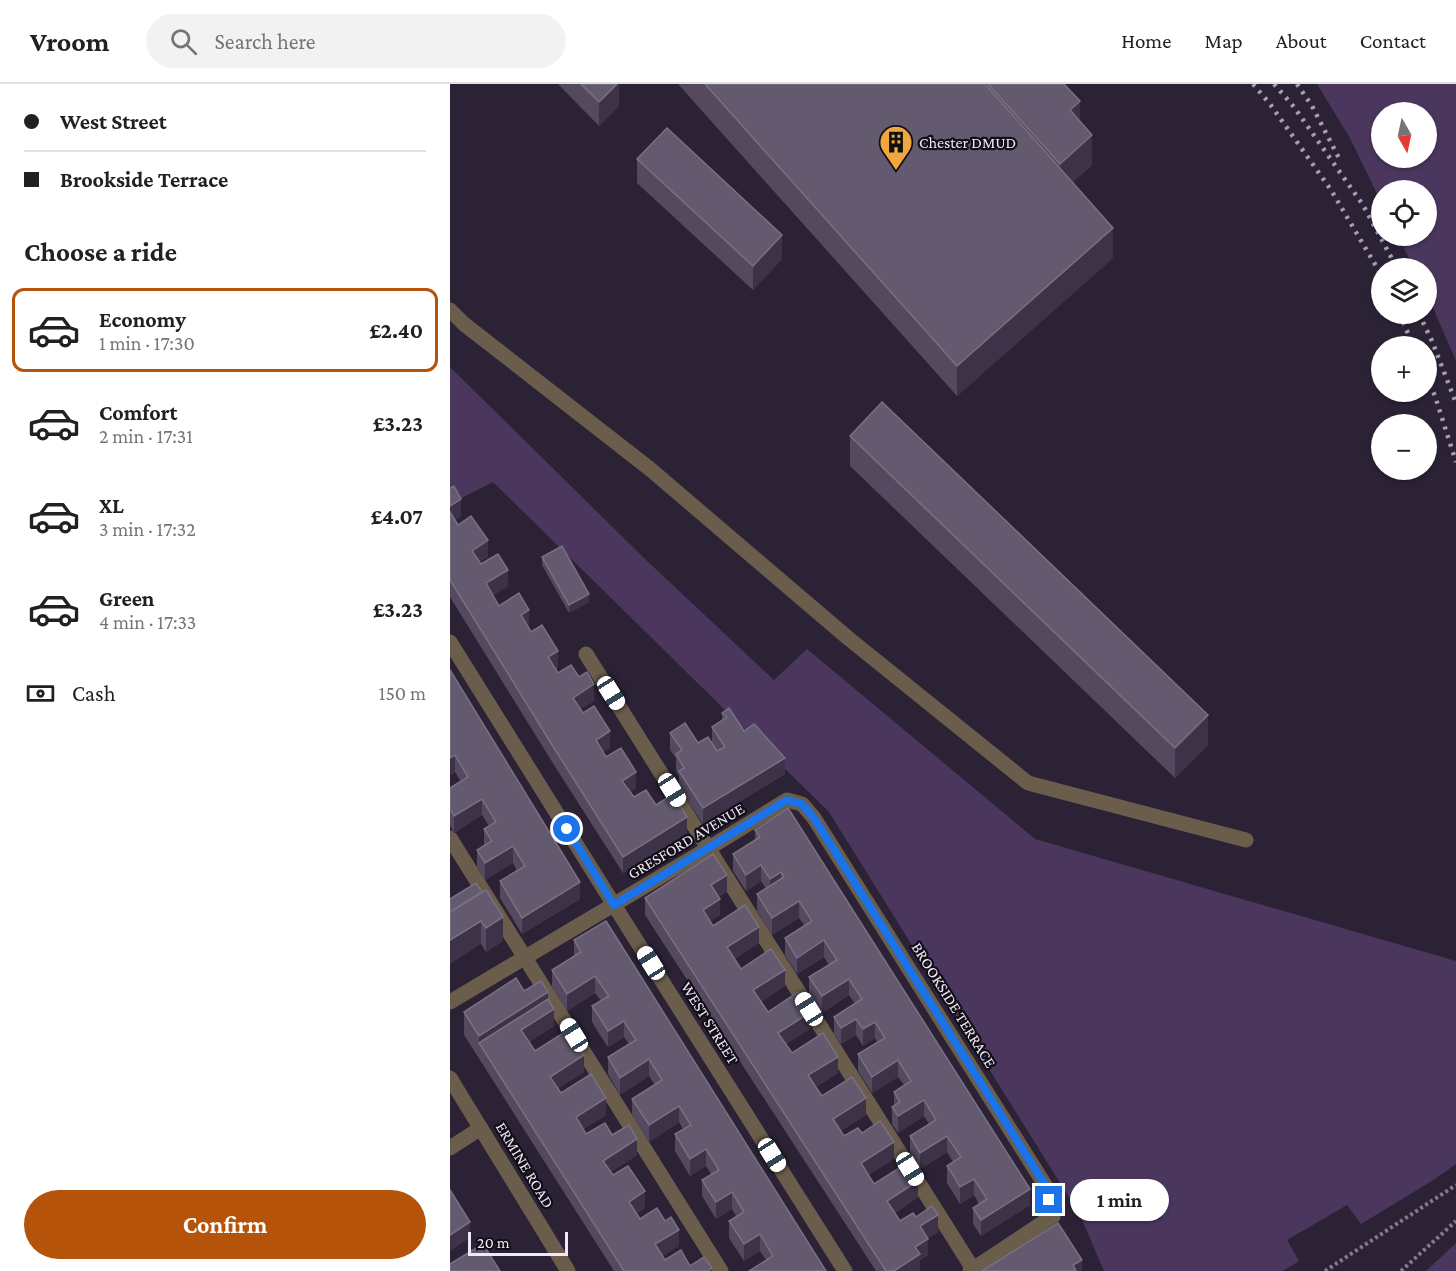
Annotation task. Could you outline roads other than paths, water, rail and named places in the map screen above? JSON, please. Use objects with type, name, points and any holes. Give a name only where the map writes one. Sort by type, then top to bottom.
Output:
[{"type":"street","points":[[450,310],[464,324],[650,469],[848,638],[1028,783],[1246,840]]},
{"type":"street","name":"WEST STREET","points":[[450,642],[455,660],[614,905],[845,1271]]},
{"type":"street","points":[[586,654],[971,1270]]},
{"type":"street","name":"GRESFORD AVENUE","points":[[450,1002],[787,800],[802,804],[814,818]]},
{"type":"street","name":"BROOKSIDE TERRACE","points":[[814,818],[1045,1185],[1053,1216],[971,1270]]},
{"type":"street","points":[[450,838],[721,1271]]},
{"type":"street","name":"ERMINE ROAD","points":[[450,1078],[568,1271]]},
{"type":"street","points":[[450,1148],[481,1128]]},
{"type":"railway","points":[[1253,84],[1270,104],[1331,190],[1371,258]]},
{"type":"railway","points":[[1274,84],[1294,107],[1363,205],[1392,258]]},
{"type":"railway","points":[[1297,84],[1312,106],[1341,162]]},
{"type":"railway","points":[[1404,324],[1409,336]]},
{"type":"railway","points":[[1424,324],[1456,403]]},
{"type":"railway","points":[[1437,402],[1456,462]]},
{"type":"place","name":"Chester DMUD","points":[[896,171]]}]
